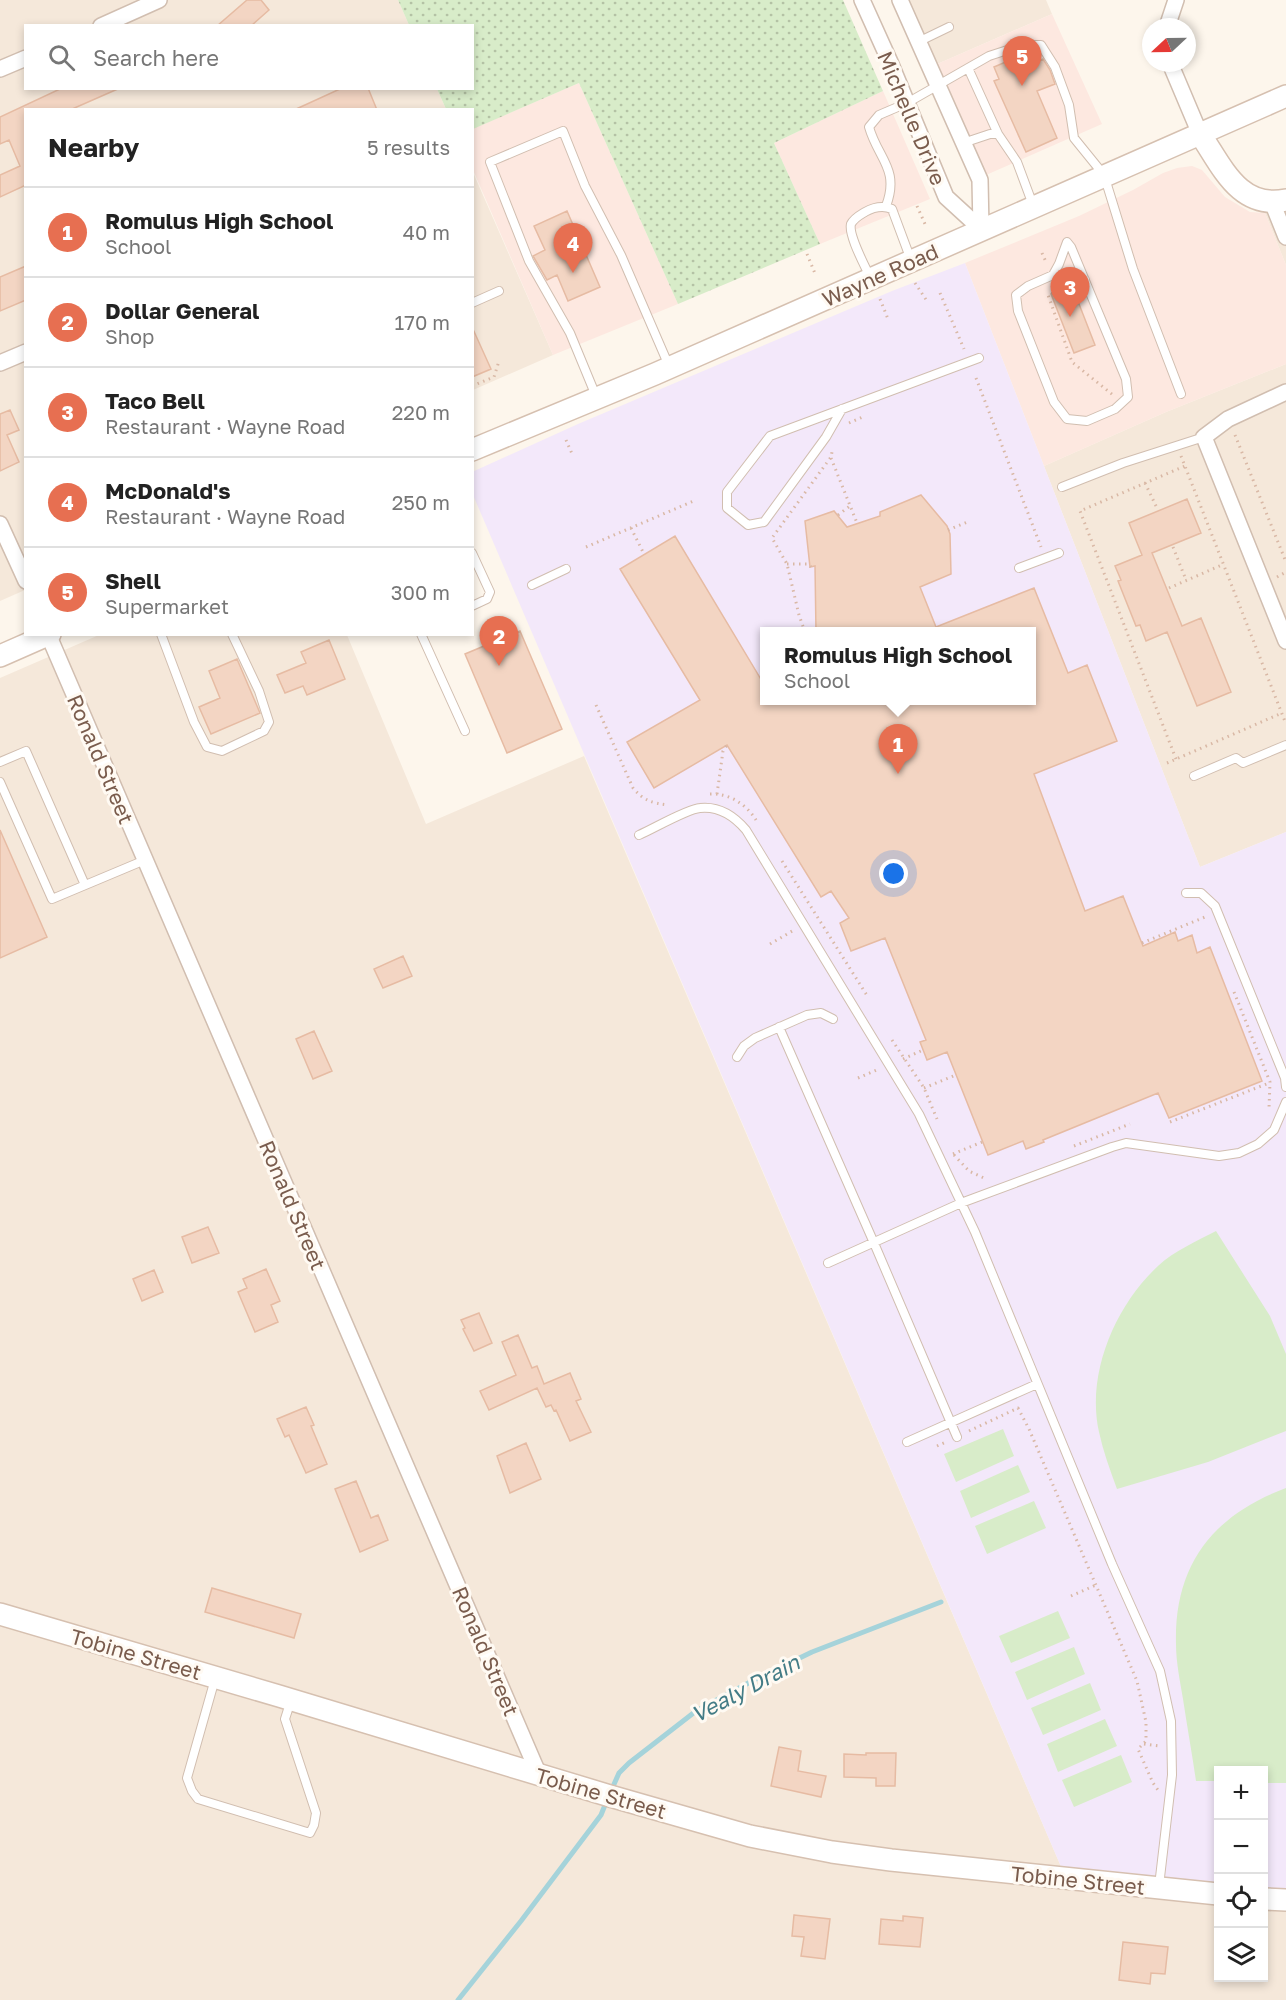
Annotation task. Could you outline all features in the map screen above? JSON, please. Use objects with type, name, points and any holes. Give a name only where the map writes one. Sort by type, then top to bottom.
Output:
[{"type":"street","points":[[105,24],[159,0]]},
{"type":"street","name":"Michelle Drive","points":[[861,0],[946,197],[981,229]]},
{"type":"street","name":"Michelle Drive","points":[[900,0],[980,180],[981,229]]},
{"type":"street","points":[[1169,18],[1176,0]]},
{"type":"street","points":[[0,69],[24,59]]},
{"type":"street","points":[[1174,72],[1200,134],[1239,190],[1255,200],[1279,201],[1286,237]]},
{"type":"street","name":"Wayne Road","points":[[474,449],[670,367],[1286,96]]},
{"type":"street","points":[[0,363],[24,353]]},
{"type":"street","points":[[1286,392],[1228,419],[1203,437],[1286,641]]},
{"type":"street","points":[[0,524],[24,577]]},
{"type":"street","points":[[0,656],[47,636]]},
{"type":"street","name":"Ronald Street","points":[[49,636],[539,1775]]},
{"type":"street","name":"Tobine Street","points":[[0,1614],[539,1775],[750,1836],[789,1845],[891,1860],[1214,1894]]},
{"type":"street","points":[[1268,1899],[1286,1900]]},
{"type":"lane","points":[[918,42],[949,27]]},
{"type":"lane","points":[[886,206],[892,188],[891,179],[869,128],[879,115],[907,103],[989,56],[1023,45],[1041,45],[1059,76],[1069,105],[1074,138],[1104,175],[1137,279],[1181,394]]},
{"type":"lane","points":[[968,68],[998,134],[1017,162],[1034,206]]},
{"type":"lane","points":[[597,398],[570,333],[529,261],[490,162],[563,131],[585,186],[621,255],[670,367]]},
{"type":"lane","points":[[963,143],[990,134],[998,134]]},
{"type":"lane","points":[[870,279],[850,226],[856,217],[868,210],[879,206],[892,209],[912,261]]},
{"type":"lane","points":[[1055,278],[1067,242],[1085,280],[1126,379],[1128,397],[1115,409],[1087,421],[1067,419],[1054,402],[1018,311],[1016,296],[1028,286],[1055,278],[1085,280]]},
{"type":"lane","points":[[474,302],[499,291]]},
{"type":"lane","points":[[842,409],[826,437],[764,522],[748,525],[727,508],[728,492],[770,436],[842,409],[980,358]]},
{"type":"lane","points":[[1062,487],[1123,463],[1203,437]]},
{"type":"lane","points":[[1019,568],[1059,553]]},
{"type":"lane","points":[[474,558],[490,592],[487,599],[474,605]]},
{"type":"lane","points":[[532,585],[566,569]]},
{"type":"lane","points":[[162,636],[194,723],[207,747],[222,751],[264,731],[268,722],[259,691],[233,636]]},
{"type":"lane","points":[[422,636],[465,731]]},
{"type":"lane","points":[[1194,776],[1236,758],[1243,763],[1286,746]]},
{"type":"lane","points":[[0,762],[26,751],[85,885]]},
{"type":"lane","points":[[0,782],[52,899],[145,860]]},
{"type":"lane","points":[[639,835],[700,808],[718,810],[736,818],[746,830],[920,1114],[975,1232],[1112,1564],[1160,1671],[1171,1721],[1172,1775],[1159,1888]]},
{"type":"lane","points":[[1186,893],[1202,893],[1215,906],[1285,1078],[1286,1087]]},
{"type":"lane","points":[[737,1057],[744,1046],[755,1038],[807,1015],[821,1013],[833,1019]]},
{"type":"lane","points":[[779,1028],[957,1437]]},
{"type":"lane","points":[[828,1263],[961,1203],[1126,1143],[1219,1156],[1239,1153],[1258,1144],[1274,1130],[1286,1102]]},
{"type":"lane","points":[[907,1442],[1037,1384]]},
{"type":"lane","points":[[216,1677],[188,1778],[192,1791],[198,1799],[310,1833],[316,1813],[285,1719],[291,1700]]},
{"type":"path","points":[[918,206],[925,224]]},
{"type":"path","points":[[807,254],[816,276]]},
{"type":"path","points":[[1055,278],[1059,291],[1048,296],[1072,362],[1122,403]]},
{"type":"path","points":[[915,283],[927,301]]},
{"type":"path","points":[[940,293],[964,349]]},
{"type":"path","points":[[880,299],[888,319]]},
{"type":"path","points":[[474,385],[494,377],[499,361]]},
{"type":"path","points":[[976,378],[1041,548]]},
{"type":"path","points":[[841,427],[870,413]]},
{"type":"path","points":[[1232,428],[1286,562]]},
{"type":"path","points":[[566,440],[573,456]]},
{"type":"path","points":[[804,627],[786,564],[772,538],[831,457],[834,447]]},
{"type":"path","points":[[1179,451],[1286,724]]},
{"type":"path","points":[[831,457],[857,523]]},
{"type":"path","points":[[1176,759],[1080,511],[1185,466]]},
{"type":"path","points":[[1145,483],[1157,508]]},
{"type":"path","points":[[586,547],[696,500]]},
{"type":"path","points":[[838,515],[850,506]]},
{"type":"path","points":[[948,530],[970,521]]},
{"type":"path","points":[[632,528],[644,554]]},
{"type":"path","points":[[1173,547],[1186,580]]},
{"type":"path","points":[[1281,549],[1286,547]]},
{"type":"path","points":[[786,564],[808,564],[811,567]]},
{"type":"path","points":[[1168,588],[1224,564]]},
{"type":"path","points":[[596,705],[633,788],[642,798],[651,803],[672,805]]},
{"type":"path","points":[[1167,763],[1282,713]]},
{"type":"path","points":[[717,794],[723,751],[727,745]]},
{"type":"path","points":[[706,795],[717,794],[741,802],[757,822]]},
{"type":"path","points":[[781,860],[868,997]]},
{"type":"path","points":[[1142,943],[1205,917],[1209,928]]},
{"type":"path","points":[[770,944],[794,930]]},
{"type":"path","points":[[1231,983],[1270,1082],[1269,1110]]},
{"type":"path","points":[[892,1040],[924,1088],[938,1121]]},
{"type":"path","points":[[898,1061],[923,1050]]},
{"type":"path","points":[[858,1078],[880,1069]]},
{"type":"path","points":[[924,1088],[956,1075]]},
{"type":"path","points":[[1170,1122],[1270,1082]]},
{"type":"path","points":[[1065,1149],[1130,1124]]},
{"type":"path","points":[[982,1142],[952,1154],[969,1171],[985,1179],[996,1177]]},
{"type":"path","points":[[937,1446],[1018,1408],[1137,1681],[1146,1722],[1146,1741],[1138,1749],[1158,1790]]},
{"type":"path","points":[[1071,1596],[1096,1585]]},
{"type":"shaded area","points":[[0,0],[398,0],[409,24],[24,24],[24,90],[437,90],[446,108],[24,108],[24,590],[0,601]]},
{"type":"shaded area","points":[[906,0],[1046,0],[1052,14],[935,65]]},
{"type":"shaded area","points":[[1052,14],[1102,124],[986,175],[935,65]]},
{"type":"shaded area","points":[[579,83],[678,304],[553,355],[474,172],[474,128]]},
{"type":"shaded area","points":[[883,91],[930,199],[820,244],[774,143]]},
{"type":"shaded area","points":[[1192,166],[1202,170],[1225,197],[1250,212],[1265,213],[1286,265],[1286,364],[1166,412],[1044,466],[965,263],[1079,216],[1163,173]]},
{"type":"shaded area","points":[[474,175],[553,355],[474,390]]},
{"type":"shaded area","points":[[1286,211],[1286,265],[1265,213]]},
{"type":"shaded area","points":[[965,263],[1200,867],[1286,832],[1286,1891],[1268,1889],[1268,1766],[1214,1766],[1214,1885],[1062,1869],[474,497],[474,471],[578,424],[892,291]]},
{"type":"shaded area","points":[[1286,364],[1286,832],[1200,867],[1044,466],[1166,412]]},
{"type":"shaded area","points":[[97,636],[347,636],[426,824],[584,756],[1062,1869],[1059,1888],[1214,1905],[1214,1982],[1268,1982],[1268,1909],[1286,1911],[1286,2000],[0,2000],[0,678]]},
{"type":"green space","points":[[398,0],[843,0],[883,91],[774,143],[820,244],[678,304],[579,83],[474,129],[474,108],[446,108],[437,90],[474,90],[474,24],[409,24]]},
{"type":"green space","points":[[1216,1231],[1270,1316],[1286,1354],[1286,1431],[1208,1462],[1117,1489],[1099,1432],[1096,1410],[1097,1387],[1108,1342],[1129,1301],[1158,1266],[1178,1251]]},
{"type":"green space","points":[[1003,1429],[1014,1456],[956,1482],[944,1454]]},
{"type":"green space","points":[[1018,1465],[1030,1492],[971,1518],[960,1491]]},
{"type":"green space","points":[[1286,1488],[1286,1783],[1268,1783],[1268,1766],[1214,1766],[1214,1781],[1196,1781],[1178,1672],[1177,1616],[1182,1590],[1203,1546],[1219,1528],[1260,1499]]},
{"type":"green space","points":[[1034,1501],[1046,1528],[987,1554],[975,1526]]},
{"type":"green space","points":[[1058,1611],[1070,1638],[1011,1663],[999,1636]]},
{"type":"green space","points":[[1074,1647],[1085,1674],[1027,1700],[1015,1672]]},
{"type":"green space","points":[[1090,1683],[1101,1710],[1043,1735],[1031,1708]]},
{"type":"green space","points":[[1105,1719],[1117,1746],[1058,1772],[1047,1744]]},
{"type":"green space","points":[[1121,1755],[1132,1782],[1074,1807],[1062,1780]]},
{"type":"building","points":[[247,0],[261,0],[269,10],[253,24],[219,24]]},
{"type":"building","points":[[1029,52],[1034,63],[1043,59],[1055,84],[1037,91],[1057,138],[1026,152],[994,81],[999,79],[994,67]]},
{"type":"building","points":[[58,90],[115,90],[75,108],[24,108],[24,186],[0,197],[0,175],[20,166],[9,140],[0,144],[0,117]]},
{"type":"building","points":[[338,90],[369,90],[376,108],[298,108]]},
{"type":"building","points":[[567,211],[600,287],[568,301],[557,275],[547,280],[533,256],[545,250],[534,226]]},
{"type":"building","points":[[24,267],[24,301],[0,311],[0,277]]},
{"type":"building","points":[[1072,286],[1095,345],[1074,353],[1051,294]]},
{"type":"building","points":[[474,331],[491,369],[474,376]]},
{"type":"building","points":[[10,410],[19,430],[7,435],[19,462],[0,471],[0,414]]},
{"type":"building","points":[[921,495],[947,526],[950,534],[951,574],[920,587],[936,627],[816,627],[815,566],[810,567],[805,521],[834,511],[847,527],[880,516],[880,512]]},
{"type":"building","points":[[1187,499],[1201,533],[1152,553],[1182,626],[1201,618],[1231,692],[1197,706],[1167,632],[1146,641],[1140,625],[1136,626],[1118,581],[1121,580],[1115,566],[1142,555],[1129,523]]},
{"type":"building","points":[[675,536],[760,678],[760,705],[1036,705],[1036,627],[936,627],[1034,588],[1068,673],[1087,665],[1117,741],[1034,774],[1085,911],[1123,896],[1143,946],[1175,932],[1178,941],[1192,935],[1197,953],[1210,947],[1262,1081],[1169,1118],[1158,1093],[1026,1149],[1023,1141],[988,1155],[947,1052],[927,1060],[920,1042],[926,1040],[885,938],[851,951],[840,923],[849,918],[831,891],[821,897],[727,745],[654,788],[627,742],[700,700],[620,569]]},
{"type":"building","points":[[520,631],[562,729],[507,753],[465,654]]},
{"type":"building","points":[[329,640],[345,679],[307,695],[303,686],[285,693],[277,675],[306,663],[301,652]]},
{"type":"building","points":[[237,659],[260,713],[211,734],[199,707],[220,698],[209,671]]},
{"type":"building","points":[[0,830],[47,937],[0,958]]},
{"type":"building","points":[[403,956],[412,976],[383,988],[374,969]]},
{"type":"building","points":[[314,1031],[332,1071],[313,1079],[296,1039]]},
{"type":"building","points":[[208,1227],[219,1253],[192,1263],[182,1237]]},
{"type":"building","points":[[266,1269],[280,1301],[271,1305],[278,1322],[255,1332],[238,1292],[247,1288],[243,1279]]},
{"type":"building","points":[[154,1270],[163,1292],[142,1301],[133,1279]]},
{"type":"building","points":[[479,1313],[492,1343],[474,1351],[461,1320]]},
{"type":"building","points":[[518,1335],[532,1368],[537,1366],[544,1384],[570,1373],[581,1399],[576,1401],[591,1432],[570,1441],[556,1410],[554,1411],[551,1405],[546,1407],[537,1388],[489,1410],[480,1391],[516,1375],[502,1342]]},
{"type":"building","points":[[306,1407],[314,1425],[311,1426],[327,1464],[306,1473],[289,1435],[285,1437],[277,1419]]},
{"type":"building","points":[[526,1443],[541,1479],[510,1493],[497,1456]]},
{"type":"building","points":[[356,1481],[371,1518],[378,1515],[388,1540],[360,1552],[335,1489]]},
{"type":"building","points":[[212,1588],[301,1614],[294,1638],[205,1612]]},
{"type":"building","points":[[779,1747],[801,1751],[798,1771],[826,1776],[821,1797],[771,1786]]},
{"type":"building","points":[[866,1753],[896,1753],[895,1786],[876,1786],[876,1778],[844,1777],[844,1754],[866,1755]]},
{"type":"building","points":[[794,1915],[830,1919],[825,1959],[801,1956],[804,1937],[792,1936]]},
{"type":"building","points":[[903,1916],[923,1918],[920,1947],[879,1944],[881,1919],[903,1921]]},
{"type":"building","points":[[1123,1942],[1168,1947],[1165,1974],[1151,1973],[1150,1984],[1119,1980]]},
{"type":"waterway","name":"Vealy Drain","points":[[611,1791],[619,1773],[629,1763],[696,1711],[812,1652],[941,1602]]},
{"type":"waterway","name":"Vealy Drain","points":[[458,2000],[601,1815],[607,1800]]},
{"type":"place","name":"Shell","points":[[1022,86]]},
{"type":"place","name":"McDonald's","points":[[573,273]]},
{"type":"place","name":"Taco Bell","points":[[1070,317]]},
{"type":"place","name":"Dollar General","points":[[499,666]]},
{"type":"place","name":"Romulus High School","points":[[898,774]]}]
